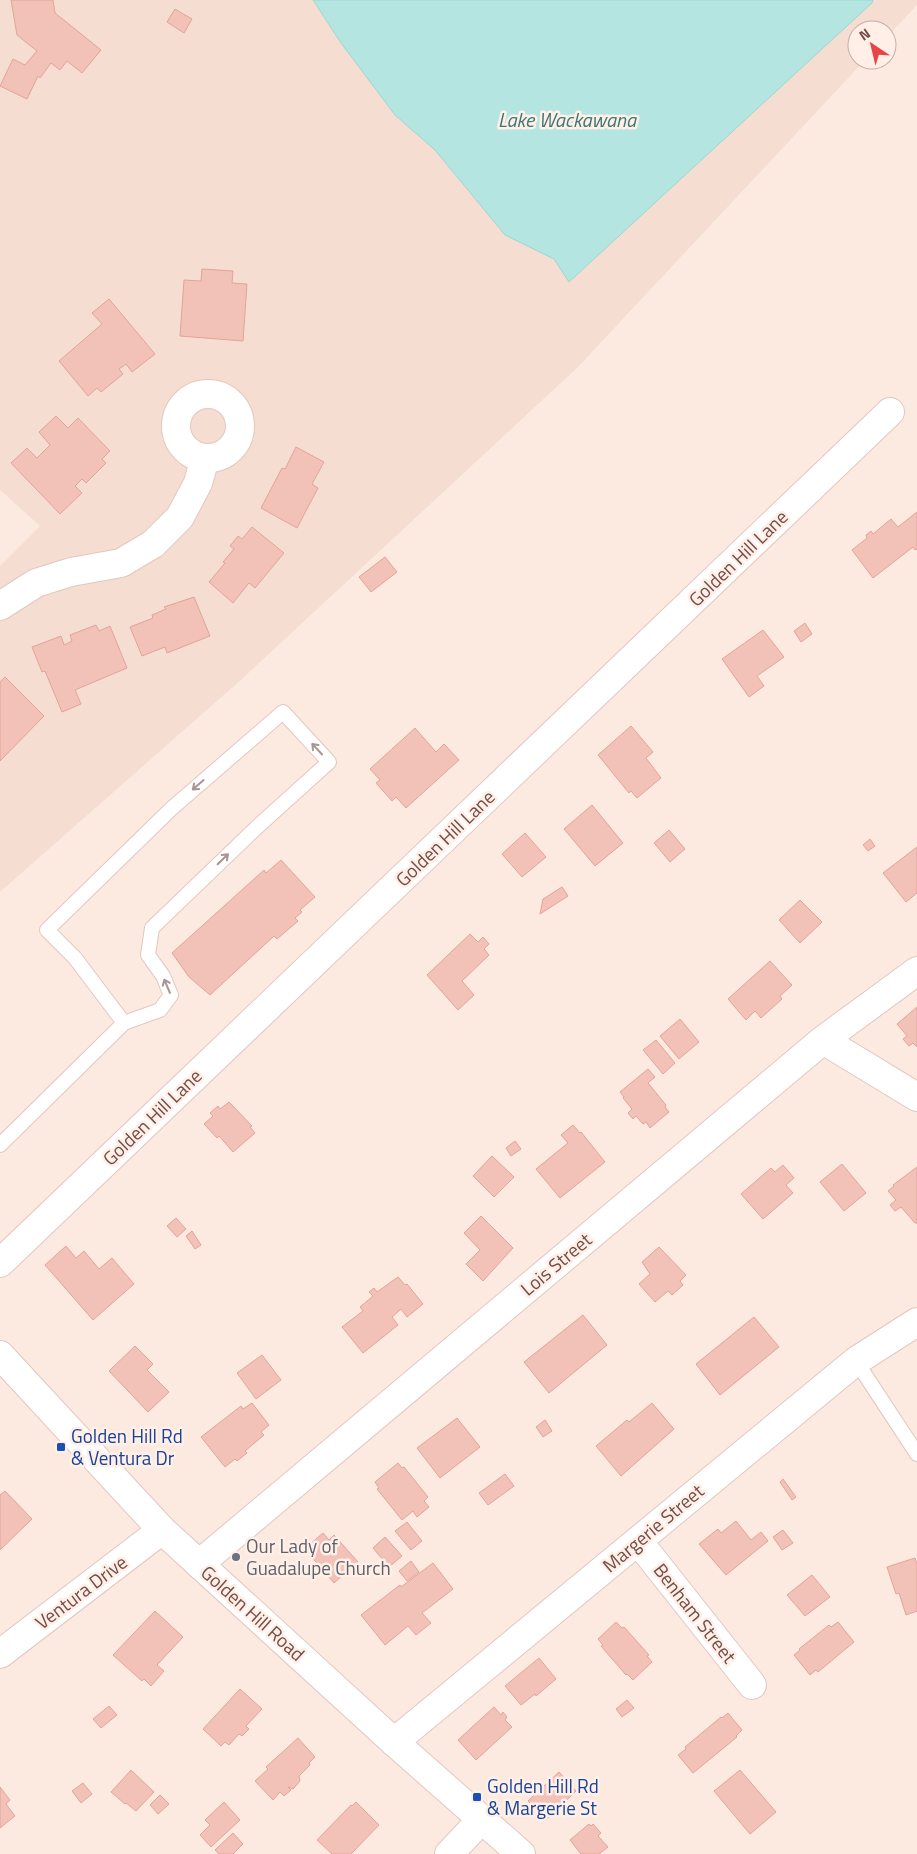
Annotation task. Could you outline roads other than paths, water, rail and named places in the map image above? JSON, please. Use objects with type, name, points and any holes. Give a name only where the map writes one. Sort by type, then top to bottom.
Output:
[{"type":"street","name":"Golden Hill Lane","points":[[0,1263],[890,412]]},
{"type":"street","points":[[0,606],[36,583],[71,572],[121,563],[154,544],[180,517],[198,483],[204,458]]},
{"type":"street","name":"Lois Street","points":[[200,1564],[823,1040],[917,971]]},
{"type":"street","points":[[823,1040],[917,1097]]},
{"type":"street","name":"Margerie Street","points":[[394,1742],[856,1361],[917,1322]]},
{"type":"street","name":"Golden Hill Road","points":[[0,1355],[162,1530],[394,1742],[521,1854]]},
{"type":"street","name":"Ventura Drive","points":[[0,1654],[162,1530]]},
{"type":"street","name":"Benham Street","points":[[638,1540],[752,1685]]},
{"type":"street","points":[[449,1854],[482,1819]]},
{"type":"lane","points":[[0,1145],[124,1023],[160,1010],[171,996],[163,976],[148,955],[152,928],[256,828],[329,762],[283,712],[171,809],[47,930],[75,958],[124,1023]]},
{"type":"lane","points":[[856,1361],[917,1454]]},
{"type":"water","name":"Lake Wackawana","points":[[313,0],[873,0],[854,20],[847,20],[847,26],[569,282],[554,259],[505,235],[435,150],[395,115],[341,43]]},
{"type":"place","name":"Golden Hill Rd & Ventura Dr","points":[[61,1447]]},
{"type":"place","name":"Our Lady of Guadalupe Church","points":[[236,1557]]},
{"type":"place","name":"Golden Hill Rd & Margerie St","points":[[477,1797]]}]
